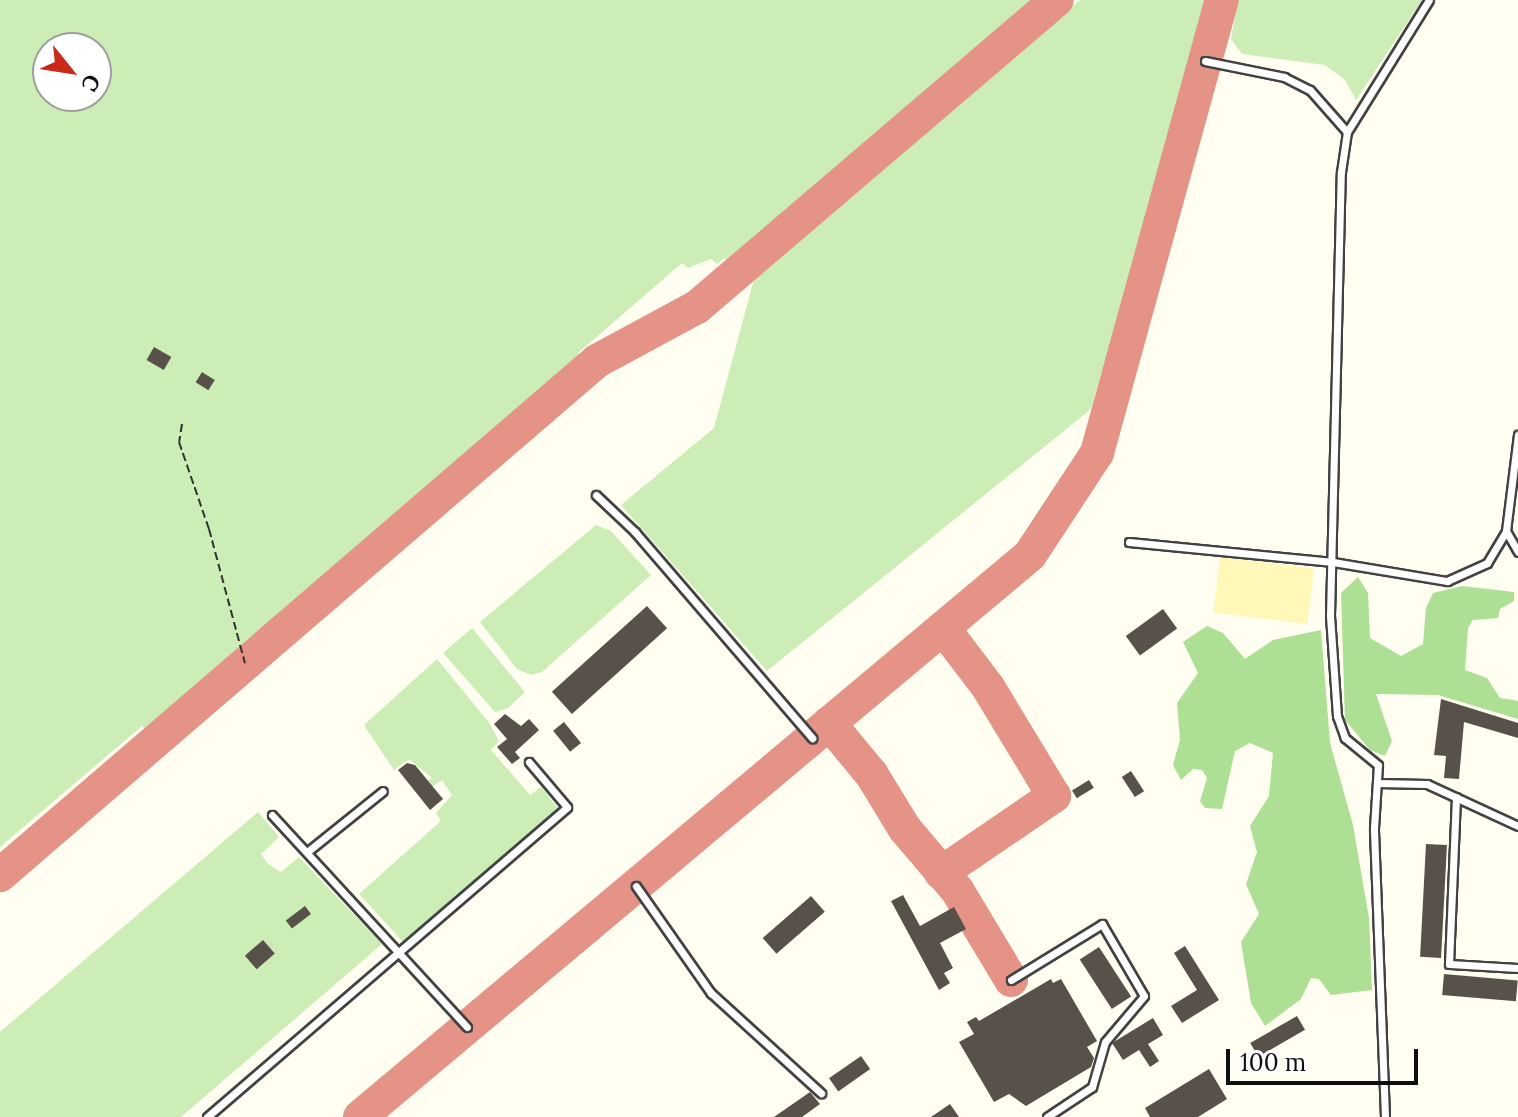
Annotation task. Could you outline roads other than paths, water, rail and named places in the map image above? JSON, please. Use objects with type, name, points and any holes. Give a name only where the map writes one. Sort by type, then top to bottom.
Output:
[{"type":"lane","points":[[1385,1117],[1374,828],[1378,765],[1345,738],[1337,716],[1330,615],[1341,172],[1347,132],[1429,0]]},
{"type":"lane","points":[[1205,61],[1284,77],[1310,90],[1347,132]]},
{"type":"lane","points":[[1129,542],[1333,562],[1447,581],[1487,563],[1506,531],[1518,435]]},
{"type":"lane","points":[[596,495],[635,532],[812,738]]},
{"type":"lane","points":[[1506,531],[1518,552]]},
{"type":"lane","points":[[207,1117],[567,807],[529,762]]},
{"type":"lane","points":[[1377,783],[1427,784],[1518,826]]},
{"type":"lane","points":[[307,852],[383,791]]},
{"type":"lane","points":[[1456,797],[1449,964],[1518,968]]},
{"type":"lane","points":[[272,815],[467,1027]]},
{"type":"lane","points":[[636,886],[711,993],[821,1093]]},
{"type":"lane","points":[[1011,980],[1102,924],[1144,996],[1105,1042],[1092,1087],[1047,1117]]}]
